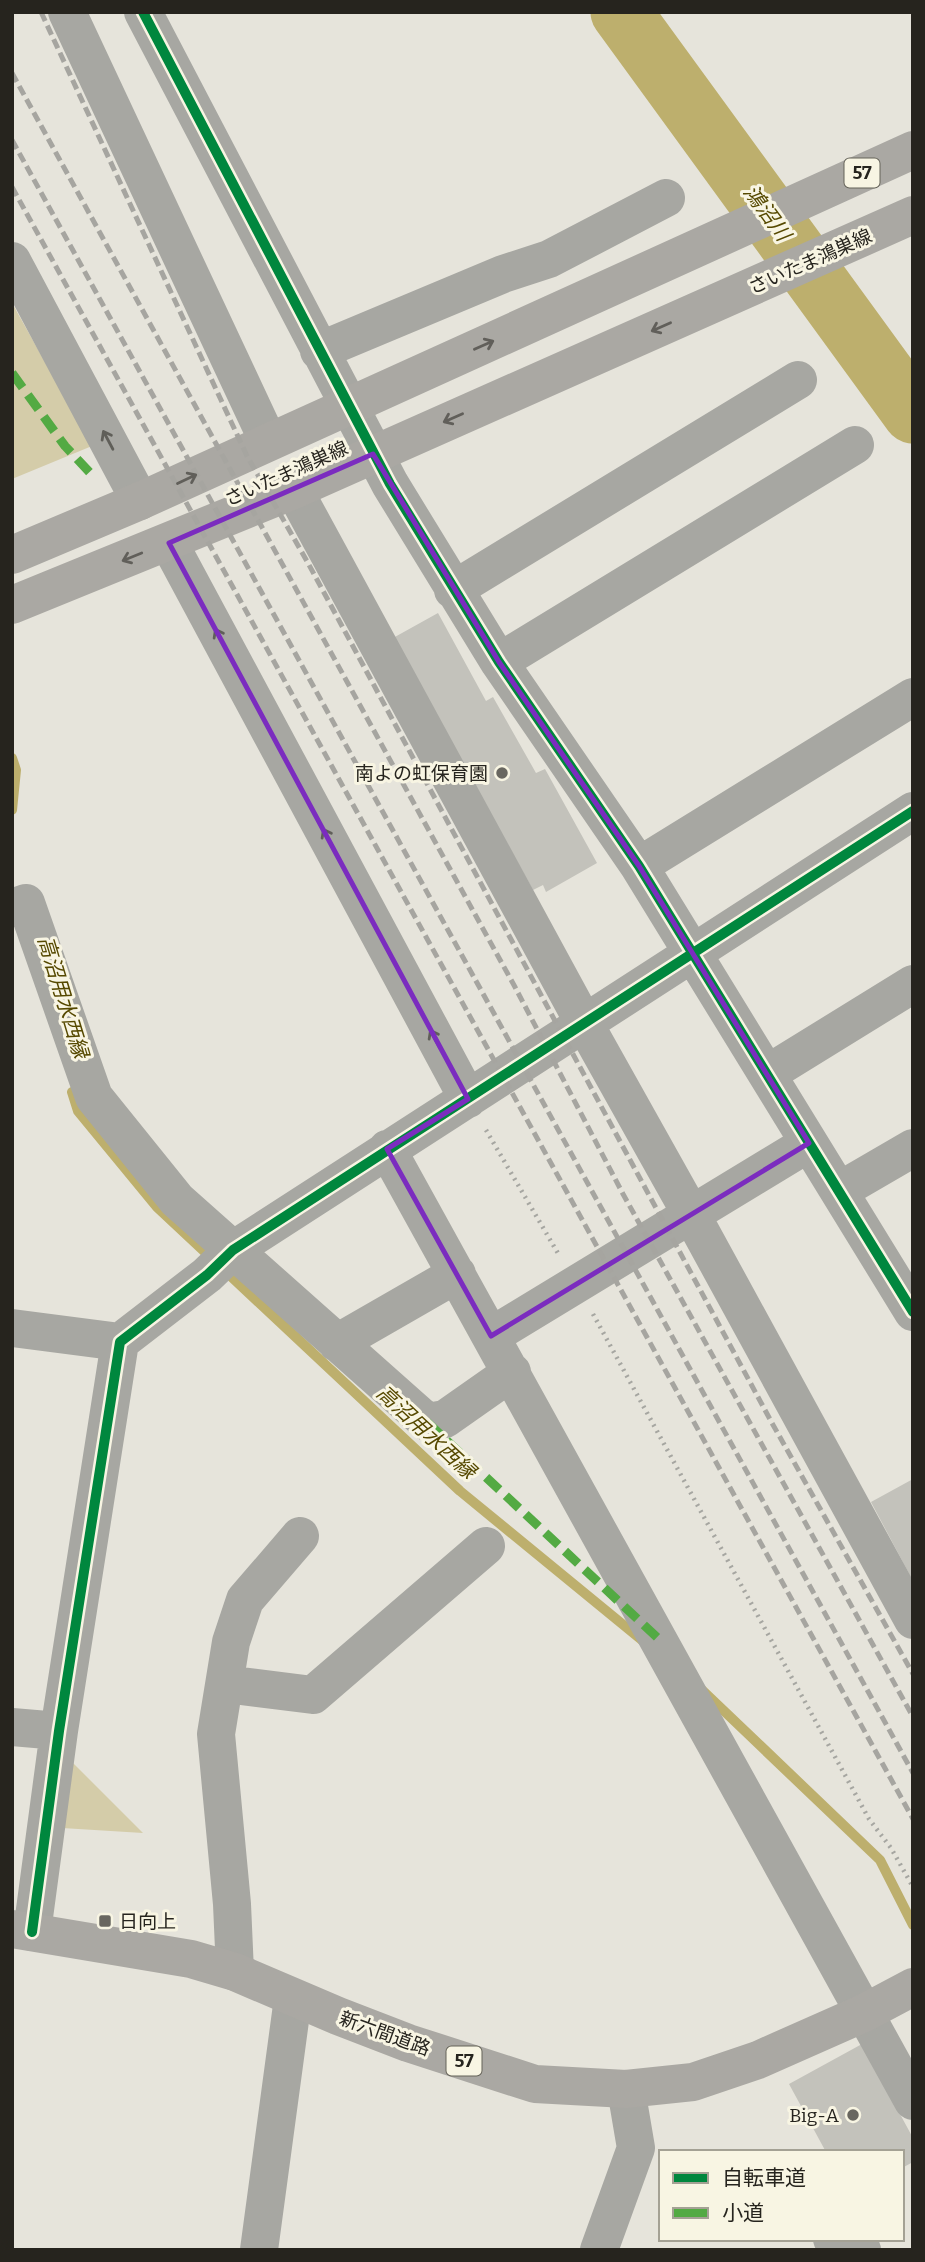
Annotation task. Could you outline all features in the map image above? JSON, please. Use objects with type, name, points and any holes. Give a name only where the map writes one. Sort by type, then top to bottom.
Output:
[{"type":"main road","name":"さいたま鴻巣線","points":[[12,555],[348,407],[913,150]]},
{"type":"main road","name":"さいたま鴻巣線","points":[[12,605],[294,490],[913,215]]},
{"type":"main road","name":"新六間道路","points":[[22,1930],[191,1959],[235,1972],[408,2043],[535,2084],[626,2089],[693,2082],[758,2060],[864,2013],[913,1987]]},
{"type":"street","points":[[67,12],[268,441]]},
{"type":"street","points":[[143,12],[373,454],[453,590],[639,866],[809,1143],[909,1298]]},
{"type":"street","points":[[319,351],[502,274],[549,259],[666,198]]},
{"type":"street","points":[[12,261],[140,500]]},
{"type":"street","points":[[453,590],[798,380]]},
{"type":"street","points":[[499,662],[855,445]]},
{"type":"street","points":[[294,490],[913,1620]]},
{"type":"street","points":[[169,543],[468,1099]]},
{"type":"street","points":[[639,866],[913,697]]},
{"type":"street","points":[[22,1930],[58,1731],[120,1342],[220,1262],[387,1149],[913,811]]},
{"type":"street","points":[[19,906],[94,1097],[177,1200],[220,1262],[337,1343],[427,1422],[445,1419],[512,1373]]},
{"type":"street","points":[[767,1074],[913,984]]},
{"type":"street","points":[[491,1336],[809,1143]]},
{"type":"street","points":[[839,1191],[913,1148]]},
{"type":"street","points":[[387,1149],[913,2101]]},
{"type":"street","points":[[337,1343],[457,1273]]},
{"type":"street","points":[[12,1328],[120,1342]]},
{"type":"street","points":[[235,1972],[232,1904],[216,1734],[231,1642],[245,1600],[300,1536]]},
{"type":"street","points":[[225,1684],[313,1695],[486,1546]]},
{"type":"street","points":[[12,1727],[58,1731]]},
{"type":"street","points":[[259,2250],[293,1998]]},
{"type":"street","points":[[599,2250],[649,2155],[626,2089]]},
{"type":"street","points":[[837,2241],[862,2250]]},
{"type":"path","points":[[468,1099],[576,1284],[869,1819],[891,1848],[913,1887]]},
{"type":"highlighted area","points":[[373,454],[499,662],[639,866],[809,1143],[491,1336],[387,1149],[468,1099],[169,543]]},
{"type":"shaded area","points":[[12,303],[92,446],[12,479]]},
{"type":"shaded area","points":[[69,1759],[143,1833],[62,1828]]},
{"type":"building","points":[[438,613],[486,701],[493,697],[536,773],[545,769],[597,863],[546,892],[543,885],[533,890],[393,638]]},
{"type":"building","points":[[913,1479],[913,1581],[871,1502]]},
{"type":"building","points":[[862,2044],[913,2138],[913,2162],[904,2167],[904,2150],[825,2150],[789,2084]]},
{"type":"waterway","name":"鴻沼川","points":[[621,12],[913,413]]},
{"type":"waterway","name":"高沼用水西縁","points":[[12,758],[16,770],[12,810]]},
{"type":"waterway","name":"高沼用水西縁","points":[[72,1092],[78,1111],[157,1207],[460,1491],[643,1641]]},
{"type":"waterway","name":"高沼用水西縁","points":[[701,1689],[880,1860],[913,1925]]},
{"type":"railway","points":[[41,12],[247,456],[308,563],[772,1423],[913,1674]]},
{"type":"railway","points":[[12,73],[515,987],[623,1194],[913,1717]]},
{"type":"railway","points":[[12,140],[913,1773]]},
{"type":"railway","points":[[12,187],[913,1819]]},
{"type":"marked path","points":[[12,373],[65,446],[93,476]]},
{"type":"marked path","points":[[427,1422],[661,1641]]},
{"type":"cycle path","points":[[143,12],[390,484],[499,662],[639,866],[913,1312]]},
{"type":"cycle path","points":[[32,1932],[59,1731],[120,1342],[207,1275],[233,1250],[913,811]]},
{"type":"place","name":"南よの虹保育園","points":[[502,773]]},
{"type":"place","name":"日向上","points":[[105,1921]]},
{"type":"place","name":"Big-A","points":[[853,2115]]}]
